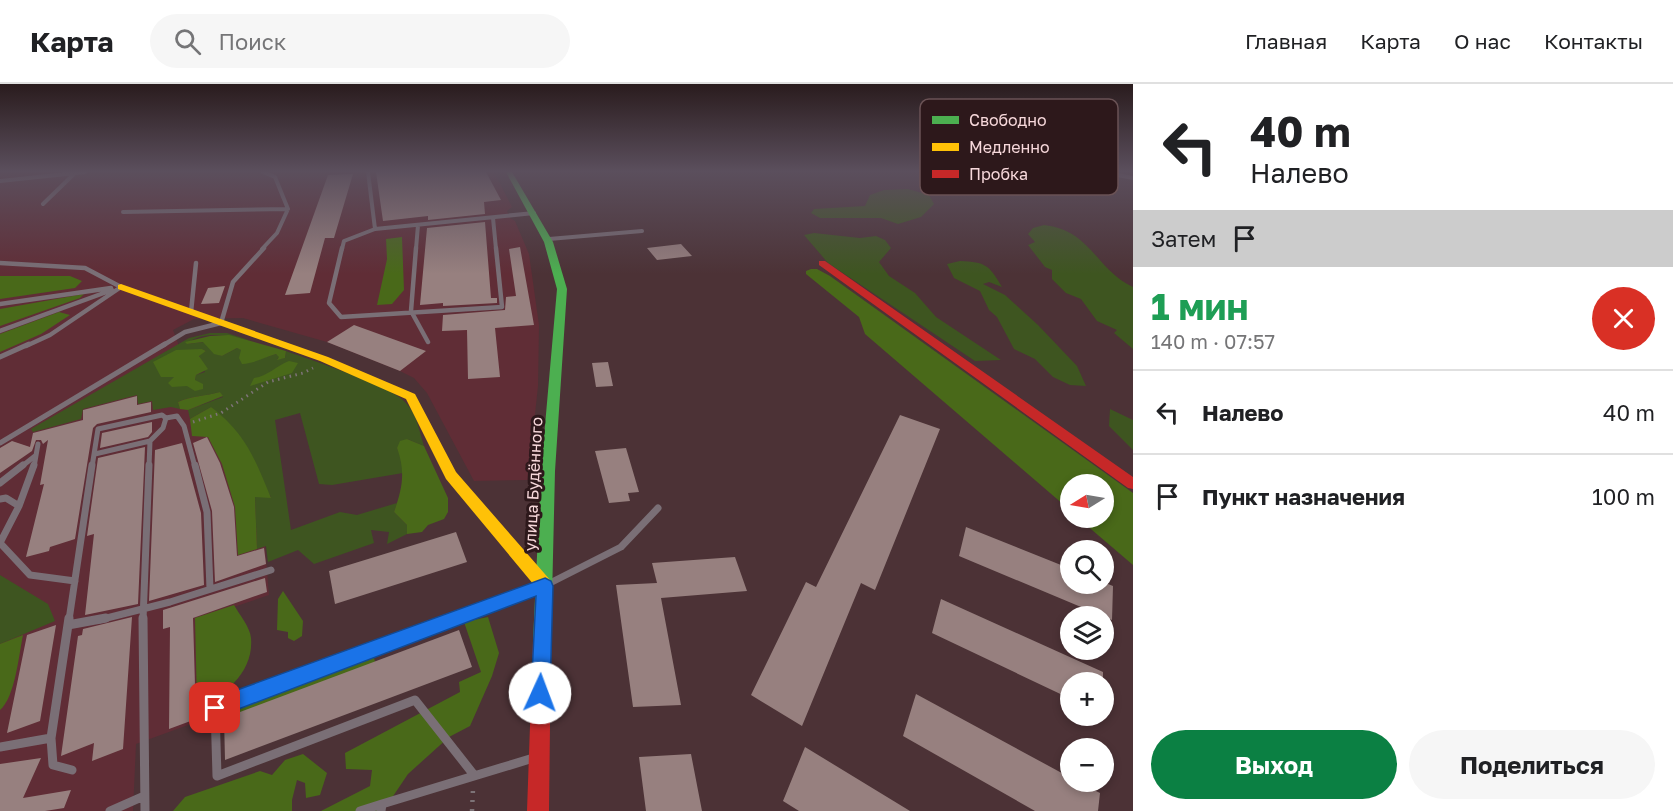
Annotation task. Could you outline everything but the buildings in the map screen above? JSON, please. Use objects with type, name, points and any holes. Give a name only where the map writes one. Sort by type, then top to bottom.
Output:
[{"type":"street","name":"улица Будённого","points":[[530,206],[549,239],[561,267],[562,289],[548,471],[538,811]]},
{"type":"street","points":[[822,263],[1133,484]]},
{"type":"street","points":[[121,287],[324,359],[411,397],[451,475],[545,586]]},
{"type":"lane","points":[[0,443],[185,333],[221,323],[233,282],[277,233],[288,209],[287,206]]},
{"type":"lane","points":[[372,206],[375,229]]},
{"type":"lane","points":[[123,212],[288,209]]},
{"type":"lane","points":[[493,218],[502,307],[341,317],[329,303],[344,241],[375,229],[534,213]]},
{"type":"lane","points":[[418,225],[411,311],[428,342]]},
{"type":"lane","points":[[549,239],[642,231]]},
{"type":"lane","points":[[0,263],[85,268],[121,287]]},
{"type":"lane","points":[[191,312],[196,263]]},
{"type":"lane","points":[[0,304],[121,287]]},
{"type":"lane","points":[[0,331],[121,287]]},
{"type":"lane","points":[[0,357],[50,335],[121,287]]},
{"type":"lane","points":[[72,770],[53,765],[51,738],[98,429],[162,415],[166,418],[177,416],[184,426],[207,512],[210,589]]},
{"type":"lane","points":[[95,454],[150,441],[163,428],[166,418]]},
{"type":"lane","points":[[145,811],[143,609],[150,441]]},
{"type":"lane","points":[[38,444],[19,506],[0,543],[30,575],[75,581]]},
{"type":"lane","points":[[0,483],[36,456]]},
{"type":"lane","points":[[0,499],[6,498],[19,506]]},
{"type":"lane","points":[[474,775],[415,700],[217,776],[215,708],[545,586],[621,547],[658,508]]},
{"type":"lane","points":[[68,625],[99,621],[271,570]]},
{"type":"lane","points":[[0,747],[51,738]]},
{"type":"lane","points":[[360,811],[382,807],[474,775],[538,757]]},
{"type":"lane","points":[[110,811],[144,796]]},
{"type":"path","points":[[184,426],[217,415],[230,407],[238,398],[285,375],[303,373],[324,359]]},
{"type":"path","points":[[472,811],[474,775]]},
{"type":"shaded area","points":[[0,206],[511,206],[507,211],[510,218],[515,221],[529,254],[539,325],[538,386],[528,480],[474,481],[427,393],[414,378],[400,371],[327,342],[243,318],[194,319],[173,330],[223,462],[265,545],[269,595],[198,619],[199,721],[136,744],[133,811],[0,811]]},
{"type":"green space","points":[[932,206],[921,217],[898,224],[881,218],[820,218],[811,213],[814,209]]},
{"type":"green space","points":[[1044,225],[1060,228],[1073,234],[1120,280],[1133,287],[1133,349],[1114,333],[1117,330],[1097,321],[1081,299],[1066,293],[1052,279],[1052,270],[1045,267],[1028,245],[1035,242],[1028,234],[1033,228]]},
{"type":"green space","points":[[814,233],[860,238],[876,236],[885,240],[891,248],[879,262],[889,276],[915,293],[936,317],[1001,360],[975,361],[828,263],[804,235]]},
{"type":"green space","points":[[402,237],[404,290],[392,304],[377,305],[387,259],[386,239]]},
{"type":"green space","points":[[960,261],[976,262],[990,269],[1002,287],[989,282],[983,284],[1005,295],[1038,325],[1077,366],[1086,386],[1070,385],[1053,377],[1035,359],[1014,349],[997,317],[989,310],[980,291],[954,278],[947,264]]},
{"type":"green space","points":[[817,269],[830,276],[1106,474],[1060,474],[1060,502],[865,334],[859,317],[806,274],[806,271]]},
{"type":"green space","points":[[0,276],[70,276],[82,281],[75,288],[0,299]]},
{"type":"green space","points":[[84,294],[80,298],[0,326],[0,309]]},
{"type":"green space","points":[[59,312],[70,315],[41,334],[0,352],[0,334]]},
{"type":"green space","points":[[210,333],[227,333],[252,341],[210,335],[201,336],[187,344],[204,342],[214,353],[222,356],[237,348],[263,358],[276,354],[280,357],[277,359],[285,358],[286,351],[369,381],[398,396],[406,403],[415,418],[424,446],[407,439],[397,448],[403,462],[403,473],[332,485],[319,484],[300,413],[275,420],[291,530],[340,512],[357,515],[397,503],[394,512],[407,525],[407,534],[387,544],[389,532],[371,530],[374,543],[314,564],[298,550],[268,562],[266,546],[257,549],[255,497],[271,497],[211,407],[190,419],[188,410],[223,397],[220,392],[178,402],[180,409],[171,407],[153,410],[152,401],[138,404],[137,395],[83,409],[81,419],[33,432],[31,429],[189,338]],"holes":[[[202,349],[206,351],[199,355],[205,372],[196,375],[195,380],[175,377]]]},
{"type":"green space","points":[[229,335],[286,351],[285,358],[277,360],[279,357],[276,354],[242,364],[239,358],[241,350],[237,348],[222,356],[214,354],[203,342],[187,344],[185,342],[210,336]]},
{"type":"green space","points":[[202,349],[206,351],[199,356],[208,369],[196,375],[195,380],[203,384],[203,389],[195,391],[187,386],[172,387],[168,383],[174,377],[161,377],[153,362],[176,350]]},
{"type":"green space","points":[[289,361],[298,363],[292,373],[250,386],[254,378]]},
{"type":"green space","points":[[220,392],[223,396],[188,410],[180,409],[178,402]]},
{"type":"green space","points":[[211,407],[241,437],[254,459],[271,498],[255,497],[257,549],[238,555],[235,507],[222,464],[208,437],[192,436],[190,419]]},
{"type":"green space","points":[[1110,409],[1133,420],[1133,450],[1109,426]]},
{"type":"green space","points":[[407,439],[424,446],[448,498],[448,512],[444,519],[428,525],[422,532],[407,534],[407,525],[394,512],[402,480],[397,448],[400,441]]},
{"type":"green space","points":[[1114,479],[1133,493],[1133,565],[1114,549],[1114,540],[1104,540],[1090,528],[1114,528]]},
{"type":"green space","points":[[0,575],[48,604],[55,621],[0,644]]},
{"type":"green space","points":[[283,591],[303,621],[302,636],[294,641],[288,638],[288,632],[277,630],[278,599]]},
{"type":"green space","points":[[234,605],[251,638],[248,661],[243,672],[228,689],[208,701],[197,704],[195,618]]},
{"type":"green space","points":[[488,617],[499,653],[492,676],[470,726],[449,737],[408,774],[383,811],[321,811],[370,786],[372,770],[346,769],[345,753],[460,692],[459,682],[481,672],[464,622]]},
{"type":"green space","points":[[23,635],[13,686],[0,710],[0,644]]},
{"type":"green space","points":[[374,657],[376,668],[230,723],[229,711],[240,706],[244,699],[268,681],[302,673],[326,673],[342,661]]},
{"type":"green space","points":[[303,754],[327,773],[320,795],[306,798],[305,783],[297,780],[292,811],[173,811],[185,797],[260,771],[272,775],[285,760]]},
{"type":"traffic: fast","points":[[529,206],[549,242],[562,289],[548,471],[542,641]]},
{"type":"traffic: slow","points":[[121,287],[324,359],[411,397],[451,475],[545,586]]},
{"type":"traffic: jam","points":[[822,263],[1133,484]]},
{"type":"traffic: jam","points":[[538,811],[542,641]]},
{"type":"route","points":[[215,708],[545,586],[540,693]]}]
